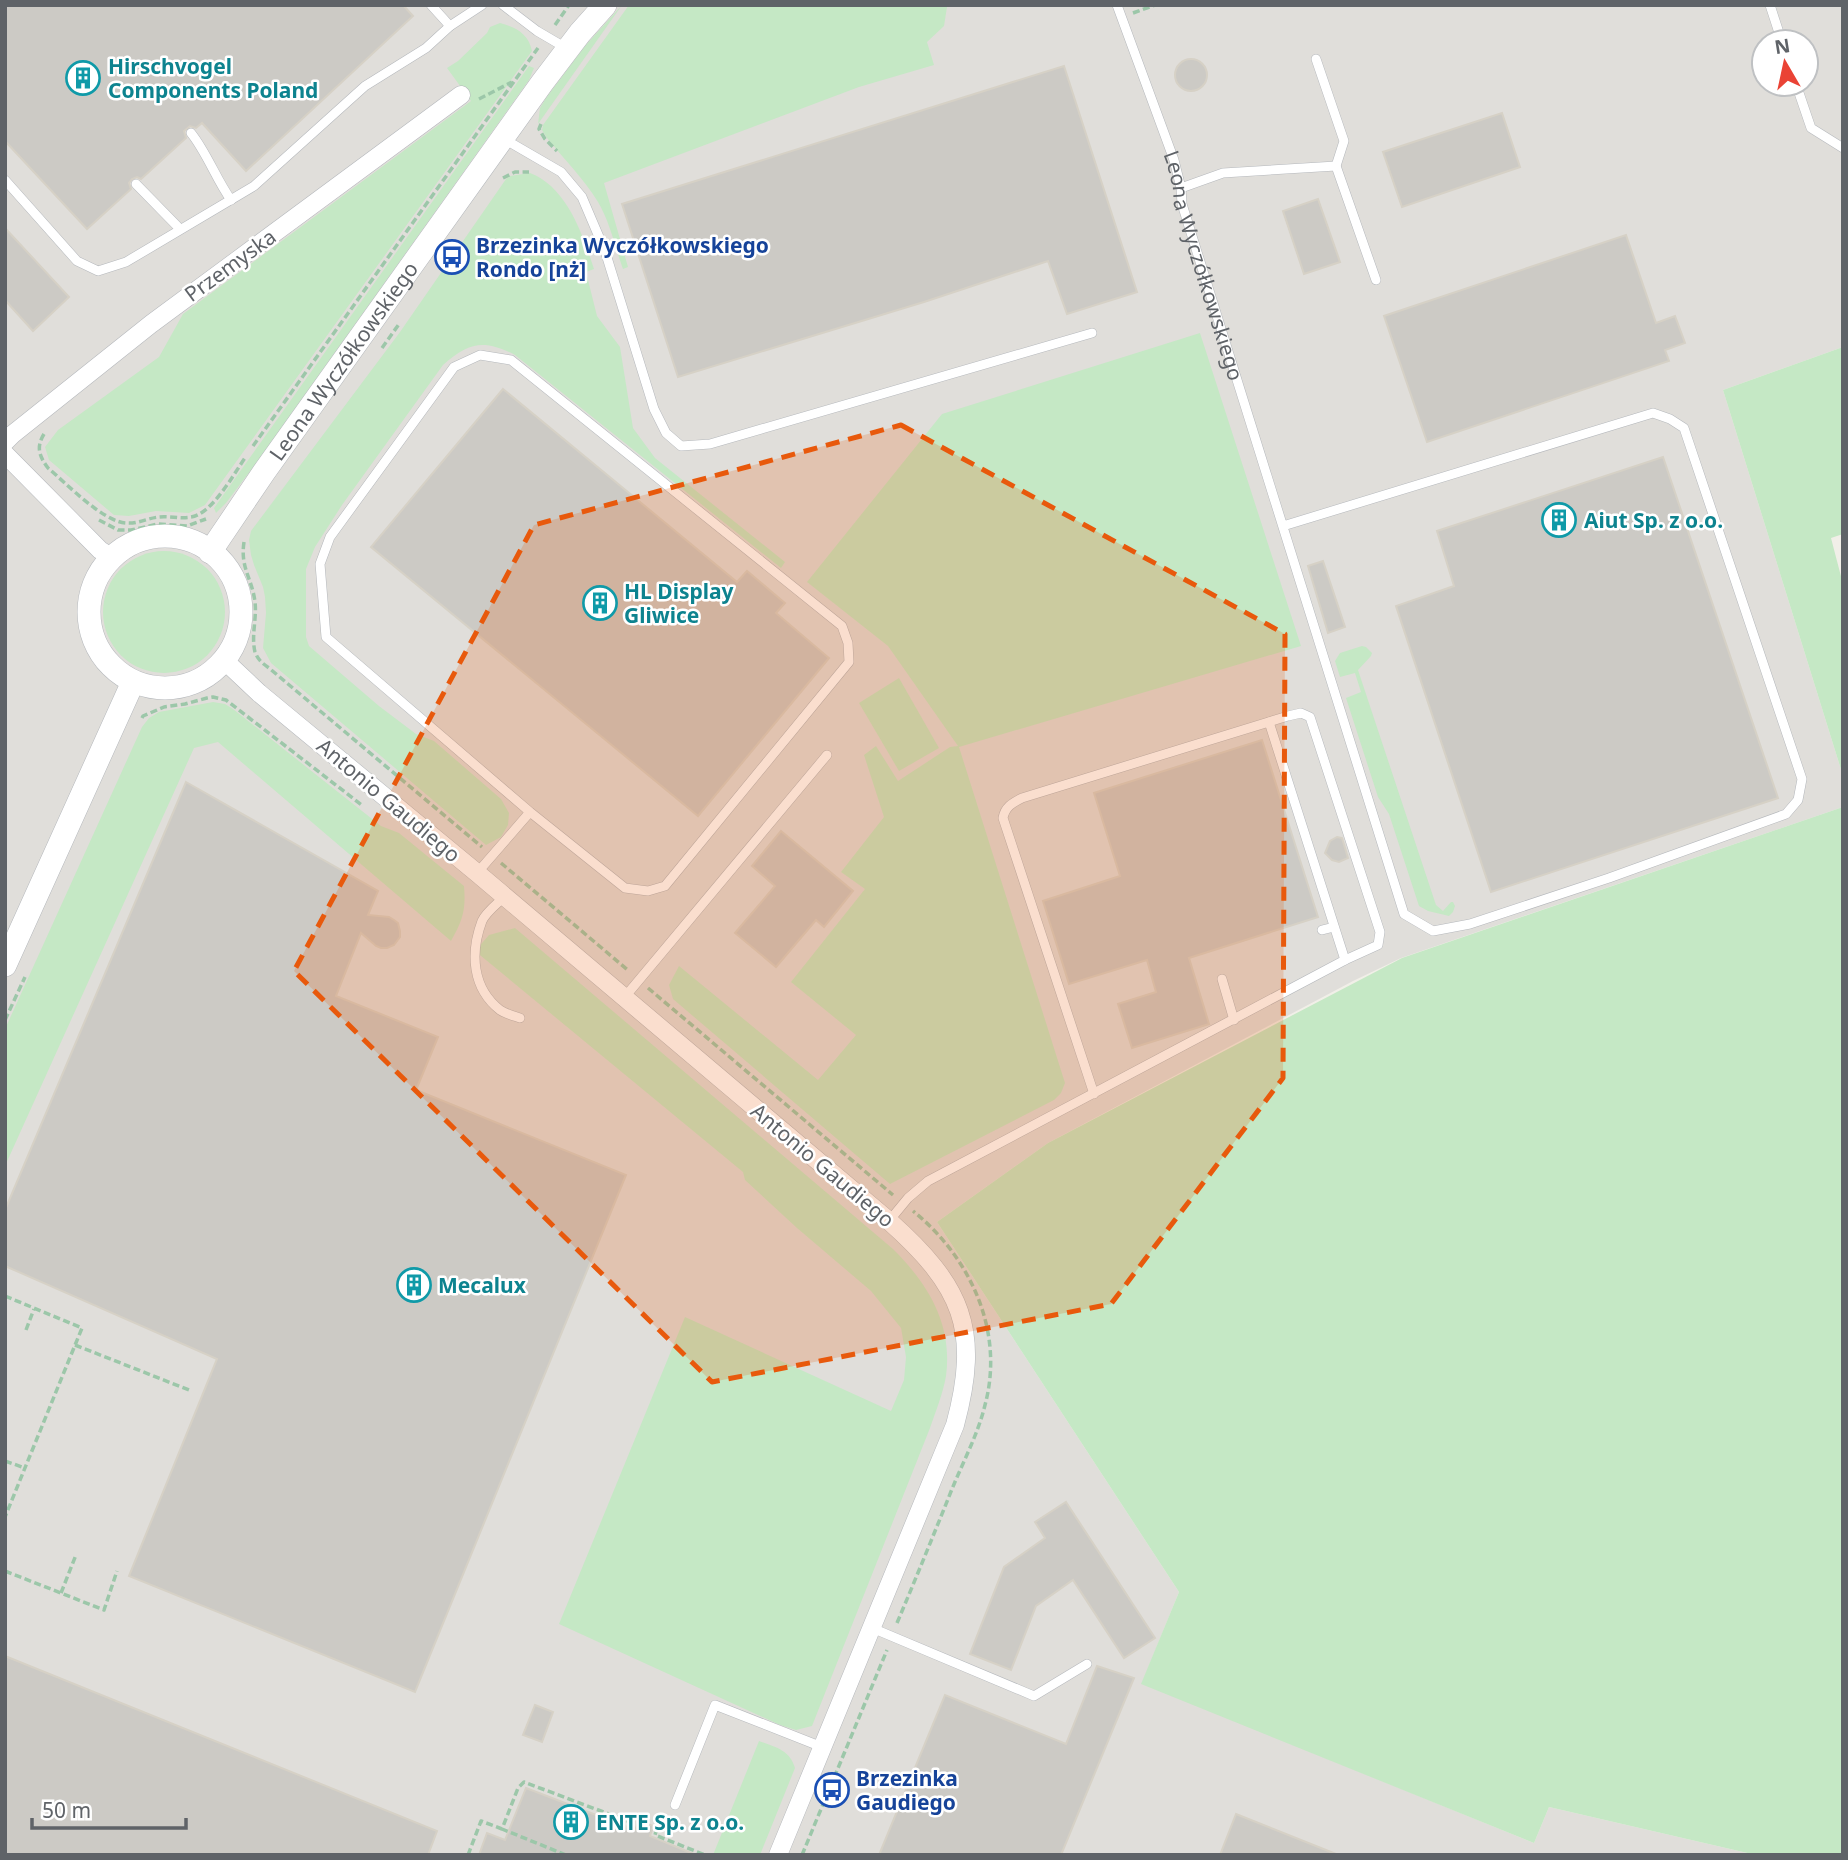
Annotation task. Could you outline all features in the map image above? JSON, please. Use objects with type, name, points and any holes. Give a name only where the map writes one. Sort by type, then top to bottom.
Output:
[{"type":"street","name":"Leona Wyczółkowskiego","points":[[210,552],[272,461],[567,49],[605,5]]},
{"type":"street","name":"Przemyska","points":[[5,443],[151,324],[456,98]]},
{"type":"street","points":[[5,454],[100,550],[111,556]]},
{"type":"street","points":[[167,536],[192,540],[210,552],[231,576],[240,608],[236,640],[224,660],[201,680],[176,687],[153,687],[133,682],[116,673],[102,656],[90,622],[91,594],[97,578],[111,556],[136,542],[167,536]]},
{"type":"street","name":"Antonio Gaudiego","points":[[224,660],[259,693],[889,1220],[917,1246],[952,1293],[962,1318],[967,1363],[963,1395],[955,1425],[778,1855]]},
{"type":"street","points":[[15,970],[133,682]]},
{"type":"lane","points":[[431,5],[450,26]]},
{"type":"lane","points":[[5,180],[84,266],[98,271],[126,262],[254,186],[365,86],[426,48],[450,26],[482,5]]},
{"type":"lane","points":[[503,5],[567,49]]},
{"type":"lane","name":"Leona Wyczółkowskiego","points":[[1117,5],[1174,160],[1182,204],[1404,914],[1433,931],[1470,924],[1609,878],[1786,814],[1798,800],[1802,779],[1684,428],[1670,419],[1653,413],[1283,526]]},
{"type":"lane","points":[[1770,5],[1777,28]]},
{"type":"lane","points":[[1316,59],[1344,141],[1336,166],[1376,281]]},
{"type":"lane","points":[[1801,98],[1811,128],[1843,148]]},
{"type":"lane","points":[[191,133],[231,200]]},
{"type":"lane","points":[[503,139],[561,172],[582,197],[605,251],[654,409],[666,433],[681,446],[710,444],[1092,333]]},
{"type":"lane","points":[[1181,187],[1223,173],[1336,166]]},
{"type":"lane","points":[[136,184],[180,229]]},
{"type":"lane","points":[[480,355],[511,360],[842,626],[848,643],[849,662],[665,886],[648,891],[625,888],[530,811],[326,637],[320,564],[330,537],[454,367],[480,355]]},
{"type":"lane","points":[[889,1220],[908,1198],[928,1181],[1094,1094],[1234,1020],[1345,960],[1378,945],[1380,932],[1310,717],[1301,713],[1021,798],[1004,812],[1003,818],[1094,1094]]},
{"type":"lane","points":[[1269,722],[1345,960]]},
{"type":"lane","points":[[624,998],[827,755]]},
{"type":"lane","points":[[477,873],[530,811]]},
{"type":"lane","points":[[504,897],[483,919],[475,951],[478,980],[489,999],[502,1012],[520,1018]]},
{"type":"lane","points":[[1322,930],[1334,927]]},
{"type":"lane","points":[[1222,979],[1234,1020]]},
{"type":"lane","points":[[872,1628],[1034,1696],[1087,1664]]},
{"type":"lane","points":[[675,1805],[715,1705],[821,1747]]},
{"type":"path","points":[[560,18],[569,5]]},
{"type":"path","points":[[1122,18],[1155,5]]},
{"type":"path","points":[[52,426],[40,442],[38,451],[42,460],[106,517],[132,523],[156,517],[192,517],[201,514],[215,500],[534,52]]},
{"type":"path","points":[[456,98],[465,105],[514,81]]},
{"type":"path","points":[[541,124],[539,130],[561,156]]},
{"type":"path","points":[[497,186],[504,176],[515,172],[532,172]]},
{"type":"path","points":[[38,432],[44,426]]},
{"type":"path","points":[[40,469],[74,499]]},
{"type":"path","points":[[98,519],[118,530],[131,530],[158,524],[187,526],[208,518],[201,514]]},
{"type":"path","points":[[244,544],[242,557],[255,604],[253,643],[258,660],[470,838]]},
{"type":"path","points":[[138,728],[143,716],[159,709],[213,697],[226,700],[371,813]]},
{"type":"path","points":[[512,873],[622,966]]},
{"type":"path","points":[[5,1020],[15,970]]},
{"type":"path","points":[[664,1002],[883,1187]]},
{"type":"path","points":[[5,1296],[82,1328],[5,1517]]},
{"type":"path","points":[[26,1330],[35,1308]]},
{"type":"path","points":[[75,1345],[189,1390]]},
{"type":"path","points":[[5,1461],[25,1468]]},
{"type":"path","points":[[61,1593],[76,1555]]},
{"type":"path","points":[[5,1571],[104,1611],[117,1571]]},
{"type":"path","points":[[802,1855],[888,1646]]},
{"type":"path","points":[[502,1829],[518,1788],[524,1782],[630,1822],[633,1818]]},
{"type":"path","points":[[468,1855],[481,1821],[566,1855]]},
{"type":"path","points":[[657,1828],[655,1835],[702,1854]]},
{"type":"highlighted area","points":[[901,425],[1285,634],[1283,1078],[1111,1304],[712,1382],[294,971],[534,525]]},
{"type":"shaded area","points":[[5,5],[1843,5],[1843,347],[1723,390],[1843,776],[1843,807],[1401,958],[1048,1143],[937,1222],[1179,1592],[1142,1683],[1534,1843],[1549,1807],[1756,1855],[5,1855]]},
{"type":"green space","points":[[622,5],[538,124],[540,108],[546,98],[585,46]]},
{"type":"green space","points":[[629,5],[947,7],[944,26],[927,42],[934,65],[859,87],[604,183],[628,267],[623,269],[598,202],[542,130]]},
{"type":"green space","points":[[500,23],[521,32],[532,51],[205,505],[189,513],[156,511],[129,516],[114,515],[49,460],[45,447],[58,430],[159,357],[183,314],[471,101],[447,68],[458,61],[490,27]]},
{"type":"green space","points":[[529,66],[534,68],[529,80],[254,466],[216,513],[214,508]]},
{"type":"green space","points":[[530,173],[554,189],[579,227],[594,269],[586,272],[597,316],[620,347],[633,428],[655,458],[785,562],[781,568],[515,355],[494,347],[477,345],[461,351],[443,365],[315,547],[306,569],[306,637],[309,646],[379,706],[416,734],[434,741],[501,799],[509,813],[508,825],[501,837],[486,845],[271,663],[263,648],[265,597],[251,555],[249,540],[251,531],[400,332],[506,179]]},
{"type":"green space","points":[[1200,333],[1301,646],[959,747],[1065,1083],[1054,1100],[890,1184],[673,999],[669,985],[679,966],[818,1080],[856,1035],[791,982],[865,889],[841,872],[884,817],[864,755],[876,746],[898,781],[950,747],[958,746],[888,646],[807,582],[942,414]]},
{"type":"green space","points":[[1843,347],[1843,534],[1831,538],[1843,584],[1843,776],[1723,390]]},
{"type":"green space","points":[[164,551],[187,556],[207,569],[220,589],[225,612],[220,635],[207,655],[187,668],[164,673],[141,668],[121,655],[108,635],[103,612],[108,589],[121,569],[141,556]]},
{"type":"green space","points":[[1362,646],[1372,653],[1358,670],[1436,905],[1443,911],[1451,902],[1455,906],[1449,916],[1419,906],[1389,814],[1378,797],[1346,698],[1361,692],[1355,673],[1340,677],[1335,661],[1340,653]]},
{"type":"green space","points":[[899,678],[939,748],[899,771],[859,703]]},
{"type":"green space","points":[[213,702],[233,709],[381,826],[399,833],[464,886],[463,915],[458,927],[451,941],[218,742],[194,748],[5,1166],[5,1029],[142,727],[149,718],[159,712]]},
{"type":"green space","points":[[1843,807],[1843,1855],[1756,1855],[1549,1807],[1534,1843],[1141,1684],[1179,1592],[937,1222],[1048,1143],[1402,958]]},
{"type":"green space","points":[[515,928],[893,1249],[917,1276],[942,1322],[947,1357],[946,1376],[939,1402],[812,1726],[796,1730],[780,1725],[559,1624],[685,1317],[891,1411],[904,1380],[906,1357],[901,1328],[871,1291],[745,1180],[743,1172],[475,951],[489,935]]},
{"type":"green space","points":[[759,1741],[786,1753],[795,1768],[760,1855],[713,1855]]},
{"type":"building","points":[[5,5],[403,5],[413,16],[246,171],[202,123],[196,128],[190,126],[184,131],[186,138],[141,179],[132,179],[129,183],[131,189],[87,229],[5,141]]},
{"type":"building","points":[[1191,59],[1202,64],[1207,75],[1202,86],[1191,91],[1180,86],[1175,75],[1180,64]]},
{"type":"building","points":[[1064,66],[1137,292],[1067,314],[1048,261],[678,377],[622,204]]},
{"type":"building","points":[[1502,113],[1520,167],[1402,207],[1383,152]]},
{"type":"building","points":[[1318,199],[1340,262],[1304,274],[1283,211]]},
{"type":"building","points":[[5,228],[69,297],[33,331],[5,300]]},
{"type":"building","points":[[1626,235],[1656,323],[1675,316],[1685,343],[1665,350],[1669,361],[1427,442],[1384,316]]},
{"type":"building","name":"HL Display Gliwice","points":[[503,389],[737,582],[747,571],[785,603],[776,613],[829,658],[698,816],[371,547]]},
{"type":"building","points":[[1663,457],[1778,798],[1491,892],[1396,606],[1454,586],[1437,531]]},
{"type":"building","points":[[1323,561],[1345,627],[1328,633],[1308,566]]},
{"type":"building","points":[[1262,740],[1318,917],[1189,958],[1209,1024],[1132,1048],[1118,1004],[1156,992],[1147,960],[1069,984],[1043,901],[1120,876],[1094,793]]},
{"type":"building","points":[[186,782],[378,891],[368,915],[394,920],[398,923],[400,937],[394,945],[381,948],[361,933],[336,996],[438,1037],[416,1090],[626,1175],[415,1692],[129,1576],[217,1359],[5,1266],[5,1210]]},
{"type":"building","points":[[781,831],[853,891],[824,927],[816,920],[776,967],[735,933],[775,886],[752,866]]},
{"type":"building","points":[[1337,837],[1342,838],[1348,858],[1339,862],[1332,860],[1325,853],[1330,841]]},
{"type":"building","points":[[1066,1502],[1155,1638],[1124,1658],[1073,1580],[1036,1606],[1011,1670],[970,1654],[1004,1567],[1045,1538],[1035,1522]]},
{"type":"building","points":[[5,1656],[437,1831],[428,1855],[5,1855]]},
{"type":"building","points":[[1097,1666],[1134,1678],[1061,1855],[879,1855],[945,1695],[1066,1744]]},
{"type":"building","points":[[535,1705],[553,1712],[542,1742],[523,1735]]},
{"type":"building","name":"ENTE Sp. z o.o.","points":[[526,1788],[635,1830],[639,1821],[646,1823],[653,1826],[650,1836],[696,1855],[479,1855],[487,1833],[505,1840]]},
{"type":"building","points":[[1236,1814],[1336,1854],[1336,1855],[1220,1855]]},
{"type":"place","name":"Hirschvogel Components Poland","points":[[83,78]]},
{"type":"place","name":"Brzezinka Wyczółkowskiego Rondo [nż]","points":[[452,257]]},
{"type":"place","name":"Aiut Sp. z o.o.","points":[[1559,520]]},
{"type":"place","name":"HL Display Gliwice","points":[[600,603]]},
{"type":"place","name":"Mecalux","points":[[414,1285]]},
{"type":"place","name":"Brzezinka Gaudiego","points":[[832,1790]]},
{"type":"place","name":"ENTE Sp. z o.o.","points":[[571,1822]]}]
